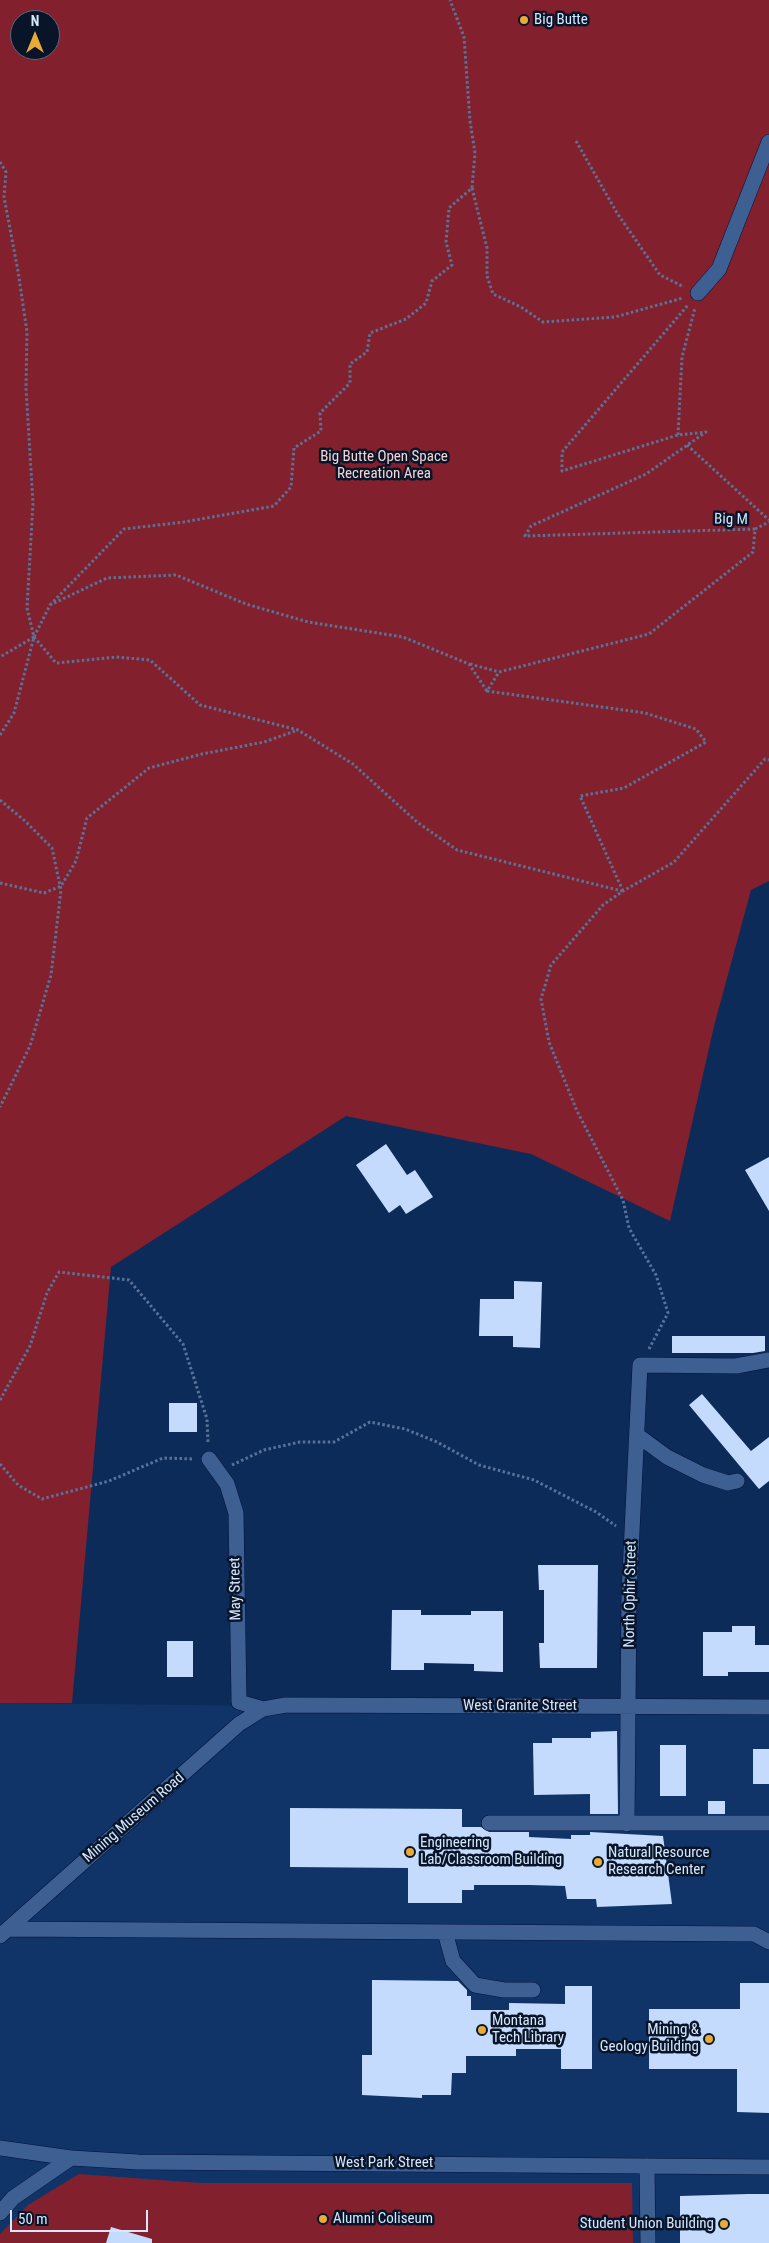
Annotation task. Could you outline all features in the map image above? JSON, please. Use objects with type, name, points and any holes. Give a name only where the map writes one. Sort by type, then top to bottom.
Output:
[{"type":"street","points":[[698,293],[719,269],[769,142]]},
{"type":"street","points":[[640,1364],[736,1366],[769,1360]]},
{"type":"street","name":"North Ophir Street","points":[[627,1824],[632,1537],[640,1364]]},
{"type":"street","points":[[637,1435],[667,1457],[702,1475],[728,1483],[737,1482]]},
{"type":"street","name":"May Street","points":[[209,1459],[227,1484],[236,1513],[239,1702],[267,1708]]},
{"type":"street","name":"West Granite Street","points":[[267,1708],[769,1707]]},
{"type":"street","name":"Mining Museum Road","points":[[4,1932],[239,1724],[267,1708]]},
{"type":"street","points":[[490,1823],[769,1823]]},
{"type":"street","points":[[4,1932],[754,1934],[769,1942]]},
{"type":"street","points":[[445,1932],[453,1961],[475,1985],[504,1990],[533,1990]]},
{"type":"street","name":"West Park Street","points":[[0,2148],[71,2158],[138,2162],[769,2167]]},
{"type":"street","points":[[0,2213],[14,2198],[71,2158]]},
{"type":"street","points":[[647,2166],[648,2243]]},
{"type":"path","points":[[450,0],[464,37],[475,153],[472,188],[487,248],[487,276],[493,294],[521,307],[542,322],[615,317],[698,293]]},
{"type":"path","points":[[576,141],[617,213],[660,275],[698,293]]},
{"type":"path","points":[[0,162],[6,172],[4,197],[27,332],[26,388],[33,503],[27,608],[34,637],[56,663],[116,657],[150,660],[200,705],[298,730],[353,764],[417,822],[457,850],[623,891]]},
{"type":"path","points":[[0,734],[14,713],[34,637],[50,605],[124,529],[184,522],[274,506],[291,487],[294,448],[321,431],[320,413],[350,383],[350,364],[367,352],[370,334],[406,319],[426,303],[432,281],[452,265],[446,242],[449,208],[472,188]]},
{"type":"path","points":[[678,435],[682,356],[698,293]]},
{"type":"path","name":"Big M","points":[[499,672],[649,634],[753,552],[754,529],[525,536],[531,526],[646,474],[706,432],[678,435],[562,471],[562,452],[698,293]]},
{"type":"path","points":[[687,445],[769,521],[754,529]]},
{"type":"path","points":[[50,605],[107,578],[176,575],[246,604],[308,622],[403,638],[469,664],[499,672],[487,692]]},
{"type":"path","points":[[0,657],[34,637]]},
{"type":"path","points":[[469,664],[487,692],[645,713],[696,729],[706,742],[624,788],[580,796],[623,891]]},
{"type":"path","points":[[0,883],[44,893],[60,886],[76,861],[87,818],[149,768],[202,754],[264,742],[298,730]]},
{"type":"path","points":[[640,1364],[668,1313],[656,1275],[629,1228],[622,1200],[577,1111],[548,1042],[542,1000],[551,965],[603,906],[623,891],[674,862],[765,759],[769,760]]},
{"type":"path","points":[[0,800],[25,821],[52,848],[60,886],[51,975],[30,1046],[0,1107]]},
{"type":"path","points":[[0,1400],[30,1346],[47,1293],[59,1272],[129,1280],[183,1344],[207,1419],[209,1459],[163,1458],[109,1481],[42,1499],[18,1486],[0,1464]]},
{"type":"path","points":[[218,1472],[264,1450],[300,1442],[334,1442],[370,1422],[405,1429],[438,1442],[479,1465],[534,1480],[596,1512],[632,1537]]},
{"type":"shaded area","points":[[0,1703],[271,1706],[769,1707],[769,2243],[0,2243]]},
{"type":"green space","name":"Big Butte Open Space Recreation Area","points":[[0,0],[769,0],[769,881],[751,890],[714,1026],[670,1221],[531,1154],[346,1116],[111,1267],[72,1703],[0,1703]]},
{"type":"green space","name":"Alumni Coliseum","points":[[79,2174],[200,2183],[632,2183],[633,2243],[0,2243],[0,2234],[28,2205]]},
{"type":"building","points":[[386,1144],[407,1175],[415,1170],[433,1197],[406,1214],[400,1205],[389,1213],[356,1165]]},
{"type":"building","points":[[769,1157],[769,1211],[745,1170]]},
{"type":"building","points":[[514,1281],[542,1282],[540,1348],[513,1347],[513,1336],[479,1336],[480,1299],[514,1299]]},
{"type":"building","points":[[672,1336],[765,1336],[765,1351],[753,1353],[672,1353]]},
{"type":"building","points":[[702,1394],[751,1451],[769,1437],[769,1481],[759,1489],[689,1405]]},
{"type":"building","points":[[169,1403],[197,1403],[197,1432],[169,1432]]},
{"type":"building","points":[[538,1565],[598,1565],[597,1668],[540,1668],[539,1643],[544,1643],[544,1590],[539,1590]]},
{"type":"building","points":[[392,1610],[421,1610],[421,1615],[471,1615],[471,1611],[503,1611],[503,1672],[474,1671],[474,1664],[424,1663],[424,1670],[391,1670]]},
{"type":"building","points":[[732,1626],[755,1626],[755,1645],[769,1645],[769,1672],[728,1672],[728,1676],[703,1676],[703,1632],[732,1632]]},
{"type":"building","points":[[167,1641],[193,1641],[193,1677],[167,1677]]},
{"type":"building","points":[[617,1731],[618,1814],[590,1814],[590,1794],[534,1795],[533,1743],[552,1743],[552,1738],[591,1738],[591,1732]]},
{"type":"building","points":[[660,1745],[686,1745],[686,1796],[660,1796]]},
{"type":"building","points":[[753,1749],[769,1749],[769,1784],[753,1784]]},
{"type":"building","points":[[708,1801],[725,1801],[725,1814],[708,1814]]},
{"type":"building","name":"Engineering Lab/Classroom Building","points":[[290,1808],[462,1809],[462,1827],[481,1827],[489,1832],[529,1832],[529,1837],[571,1839],[571,1835],[590,1835],[590,1832],[663,1836],[672,1904],[597,1907],[596,1899],[567,1899],[565,1886],[529,1885],[474,1885],[474,1890],[462,1890],[462,1903],[408,1903],[408,1868],[290,1867]]},
{"type":"building","name":"Montana Tech Library","points":[[372,1980],[458,1981],[467,1990],[467,1996],[471,1996],[471,2010],[509,2010],[509,2003],[565,2004],[565,1986],[592,1986],[592,2069],[561,2069],[561,2049],[516,2049],[516,2056],[466,2056],[466,2073],[452,2073],[451,2095],[422,2095],[422,2098],[362,2095],[362,2055],[372,2055]]},
{"type":"building","name":"Mining & Geology Building","points":[[740,1983],[769,1983],[769,2113],[737,2112],[737,2069],[649,2069],[649,2009],[740,2009]]},
{"type":"building","name":"Student Union Building","points":[[769,2194],[769,2243],[680,2243],[680,2196]]},
{"type":"building","points":[[111,2227],[152,2239],[152,2243],[106,2243]]},
{"type":"place","name":"Big Butte","points":[[524,20]]},
{"type":"place","name":"Engineering Lab/Classroom Building","points":[[410,1852]]},
{"type":"place","name":"Natural Resource Research Center","points":[[598,1862]]},
{"type":"place","name":"Montana Tech Library","points":[[482,2030]]},
{"type":"place","name":"Mining & Geology Building","points":[[709,2039]]},
{"type":"place","name":"Alumni Coliseum","points":[[323,2219]]},
{"type":"place","name":"Student Union Building","points":[[724,2224]]}]
